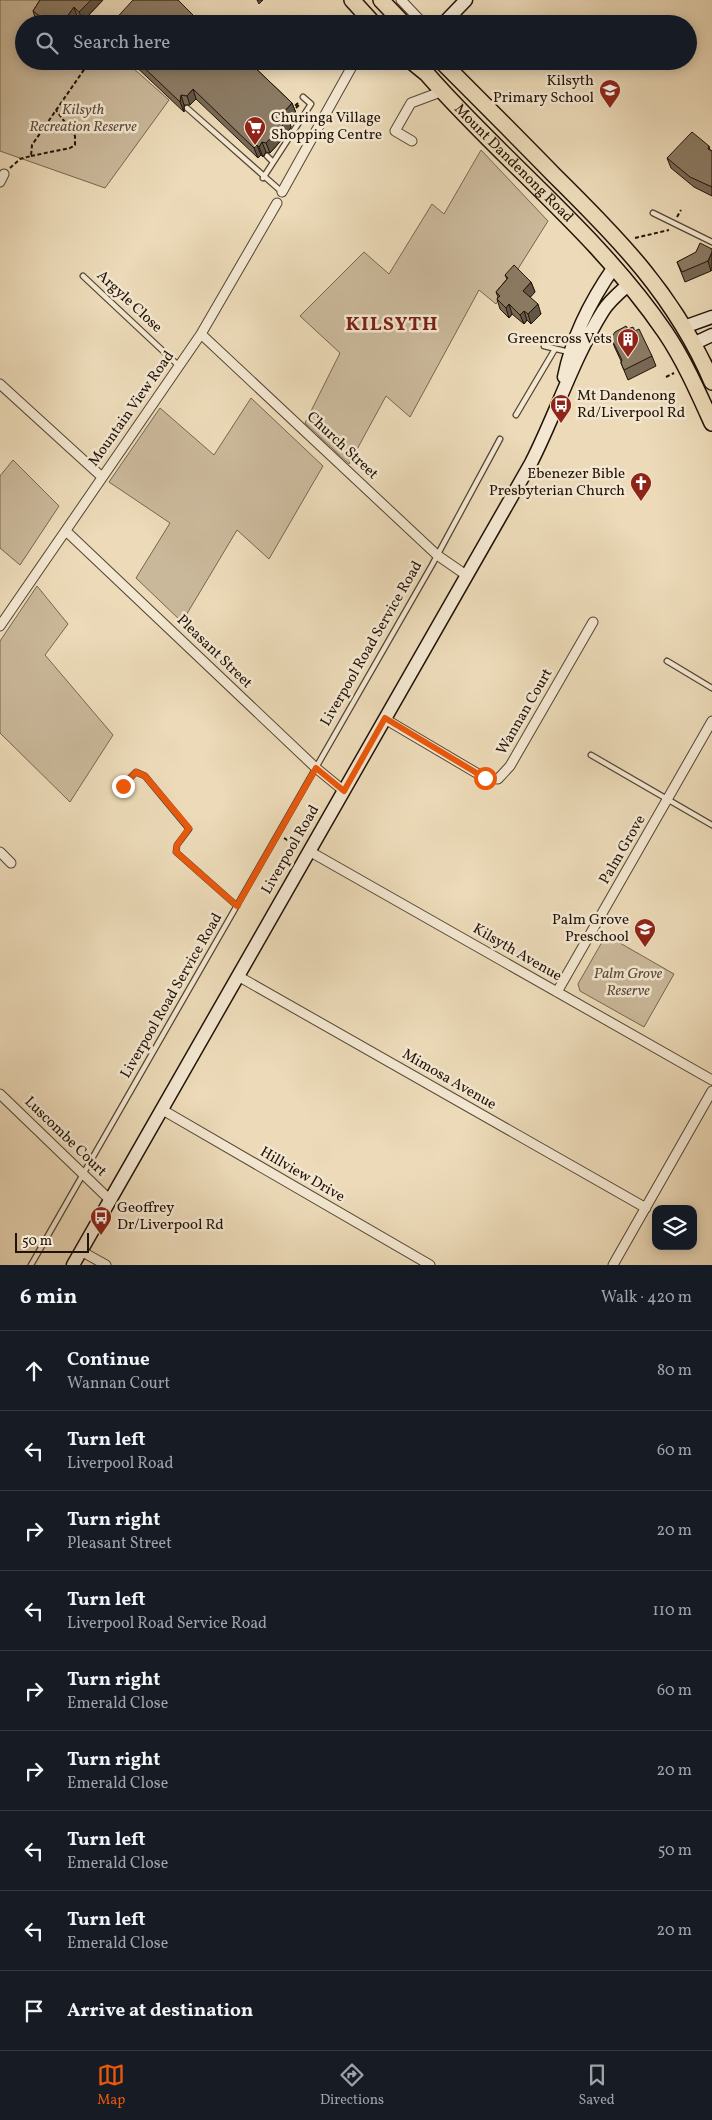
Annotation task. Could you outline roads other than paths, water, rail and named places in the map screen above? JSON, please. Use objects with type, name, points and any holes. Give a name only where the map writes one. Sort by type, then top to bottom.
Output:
[{"type":"main road","points":[[352,0],[366,15]]},
{"type":"main road","points":[[452,15],[466,0]]},
{"type":"main road","points":[[384,15],[391,4],[398,15]]},
{"type":"main road","name":"Mount Dandenong Road","points":[[421,70],[629,284],[666,334],[685,366],[712,423]]},
{"type":"main road","name":"Mount Dandenong Road","points":[[450,70],[614,234],[639,263],[675,310],[712,381]]},
{"type":"main road","points":[[614,267],[627,262],[639,263],[637,273],[629,284]]},
{"type":"main road","name":"Liverpool Road","points":[[73,1265],[238,976],[305,849],[344,791],[466,574],[531,464],[549,428],[560,395],[569,352],[590,307],[614,267]]},
{"type":"main road","name":"Liverpool Road","points":[[560,395],[603,311],[629,284]]},
{"type":"main road","points":[[666,334],[712,317]]},
{"type":"main road","points":[[675,350],[712,335]]},
{"type":"street","points":[[391,4],[411,15]]},
{"type":"street","points":[[282,192],[350,70]]},
{"type":"street","points":[[412,141],[395,131],[411,103],[443,91]]},
{"type":"street","name":"Mountain View Road","points":[[0,626],[202,334],[277,203]]},
{"type":"street","name":"Church Street","points":[[202,334],[437,555],[466,574]]},
{"type":"street","points":[[0,384],[102,478]]},
{"type":"street","name":"Pleasant Street","points":[[66,531],[316,768],[344,791]]},
{"type":"street","name":"Wannan Court","points":[[385,718],[485,778],[498,779],[510,766],[593,622]]},
{"type":"street","name":"Palm Grove","points":[[557,992],[712,721]]},
{"type":"street","name":"Kilsyth Avenue","points":[[305,849],[712,1080]]},
{"type":"street","points":[[0,852],[12,863]]},
{"type":"street","name":"Mimosa Avenue","points":[[238,976],[646,1208]]},
{"type":"street","points":[[613,1265],[712,1092]]},
{"type":"street","name":"Luscombe Court","points":[[0,1094],[110,1200]]},
{"type":"street","name":"Hillview Drive","points":[[162,1109],[430,1265]]},
{"type":"street","points":[[81,1251],[106,1265]]},
{"type":"lane","points":[[263,178],[311,104],[303,97]]},
{"type":"lane","points":[[187,108],[263,178],[282,192]]},
{"type":"lane","points":[[267,156],[273,162]]},
{"type":"lane","points":[[653,213],[712,242]]},
{"type":"lane","name":"Argyle Close","points":[[83,276],[179,366]]},
{"type":"lane","points":[[544,346],[569,352]]},
{"type":"lane","points":[[516,415],[555,349]]},
{"type":"lane","name":"Liverpool Road Service Road","points":[[31,1265],[437,555],[500,439]]},
{"type":"lane","points":[[667,661],[712,688]]},
{"type":"lane","points":[[591,755],[712,825]]},
{"type":"lane","points":[[123,786],[136,772],[145,776],[189,828],[177,845],[176,852],[237,906]]},
{"type":"place","name":"Kilsyth Primary School","points":[[610,109]]},
{"type":"place","name":"Churinga Village Shopping Centre","points":[[255,146]]},
{"type":"place","name":"Greencross Vets","points":[[628,358]]},
{"type":"place","name":"Mt Dandenong Rd/Liverpool Rd","points":[[561,424]]},
{"type":"place","name":"Ebenezer Bible Presbyterian Church","points":[[641,502]]},
{"type":"place","name":"Palm Grove Preschool","points":[[645,948]]},
{"type":"place","name":"Geoffrey Dr/Liverpool Rd","points":[[101,1236]]},
{"type":"district","name":"KILSYTH","points":[[392,325]]},
{"type":"park label","name":"Kilsyth Recreation Reserve","points":[[83,118]]},
{"type":"park label","name":"Palm Grove Reserve","points":[[628,982]]}]
